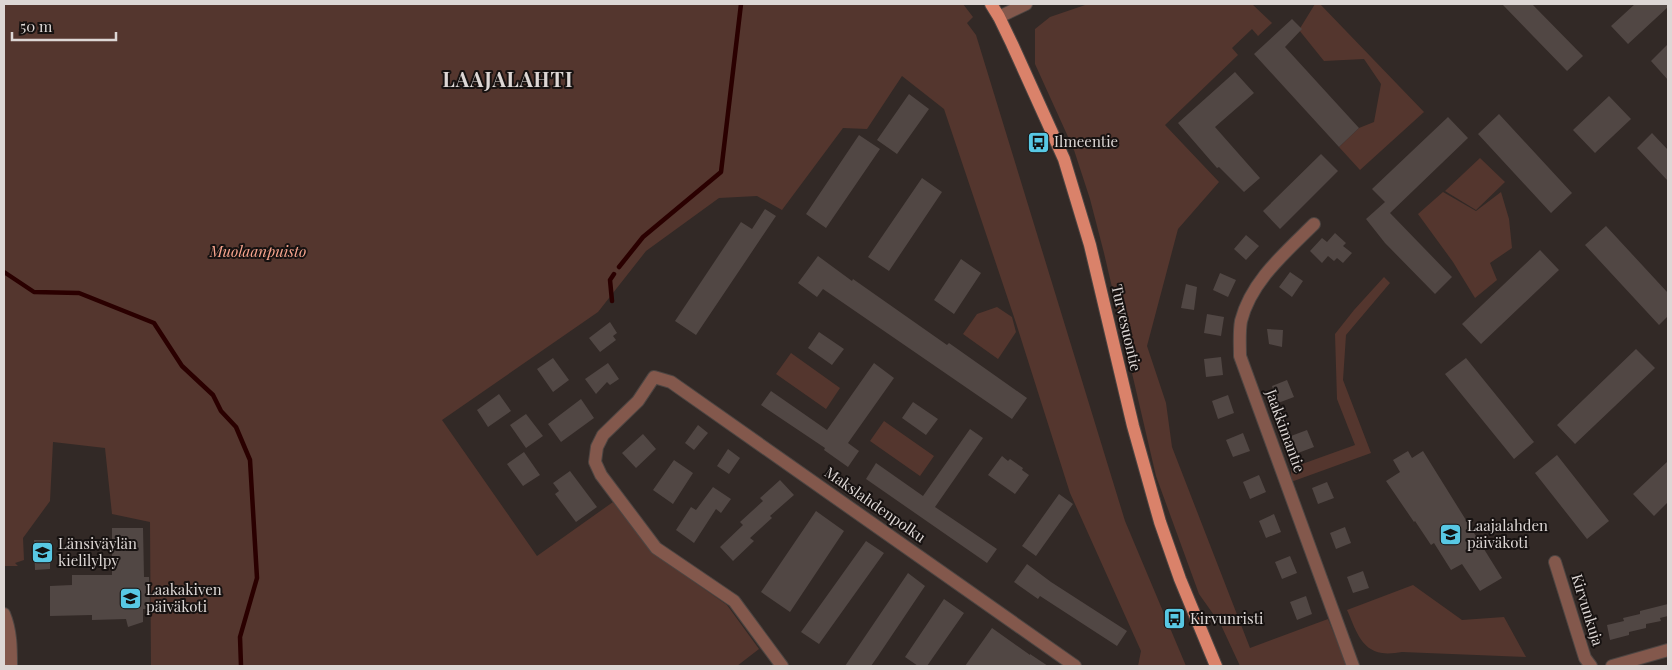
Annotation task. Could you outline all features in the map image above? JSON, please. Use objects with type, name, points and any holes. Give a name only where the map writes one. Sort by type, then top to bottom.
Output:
[{"type":"main road","name":"Turvesuontie","points":[[991,4],[1041,104],[1064,159],[1090,245],[1131,417],[1158,514],[1180,579],[1216,666]]},
{"type":"street","points":[[999,17],[1026,4]]},
{"type":"street","name":"Jaakkimantie","points":[[1314,224],[1272,266],[1252,294],[1241,322],[1240,356],[1353,666]]},
{"type":"street","name":"Makslahdenpolku","points":[[782,666],[734,601],[656,548],[601,475],[595,462],[596,447],[603,435],[638,401],[654,377],[671,382],[1075,666]]},
{"type":"street","name":"Kirvunkuja","points":[[1555,562],[1585,658],[1591,666]]},
{"type":"street","points":[[4,614],[11,641],[11,666]]},
{"type":"street","points":[[1612,666],[1668,650]]},
{"type":"green space","name":"Muolaanpuisto","points":[[4,4],[963,4],[973,17],[967,23],[976,35],[1125,521],[1186,666],[1138,666],[1141,651],[1070,493],[1016,323],[944,109],[902,76],[867,129],[843,128],[782,210],[757,196],[719,198],[646,251],[598,312],[442,420],[537,556],[613,502],[653,553],[727,605],[759,649],[737,666],[151,666],[150,522],[112,514],[105,448],[53,442],[50,501],[23,538],[24,560],[15,563],[18,566],[4,566]]},
{"type":"green space","points":[[1088,4],[1252,4],[1272,23],[1258,36],[1252,29],[1232,48],[1238,55],[1165,125],[1219,182],[1178,229],[1147,346],[1166,403],[1172,447],[1250,648],[1328,619],[1347,666],[1240,666],[1221,625],[1199,594],[1156,476],[1090,199],[1074,150],[1035,64],[1035,29],[1050,17]]},
{"type":"green space","points":[[1315,4],[1320,4],[1424,112],[1360,170],[1339,147],[1359,128],[1374,122],[1381,84],[1364,59],[1324,61],[1299,30]]},
{"type":"green space","points":[[1480,158],[1505,182],[1476,210],[1445,191]]},
{"type":"green space","points":[[1443,192],[1476,211],[1501,192],[1509,219],[1512,248],[1490,263],[1497,280],[1475,298],[1453,262],[1418,214]]},
{"type":"green space","points":[[1384,277],[1390,283],[1346,335],[1343,380],[1371,453],[1291,482],[1291,468],[1355,445],[1337,399],[1335,334]]},
{"type":"green space","points":[[997,307],[1012,317],[1016,332],[998,359],[963,334],[977,314]]},
{"type":"green space","points":[[791,353],[840,388],[826,409],[776,374]]},
{"type":"green space","points":[[884,421],[934,456],[920,476],[870,441]]},
{"type":"green space","points":[[1413,585],[1462,620],[1504,617],[1526,657],[1402,652],[1384,653],[1368,647],[1359,637],[1347,610]]},
{"type":"building","points":[[1502,4],[1532,4],[1583,56],[1567,71]]},
{"type":"building","points":[[1635,4],[1668,4],[1668,7],[1628,44],[1611,26]]},
{"type":"building","points":[[1292,19],[1302,29],[1285,47],[1359,128],[1339,147],[1254,54]]},
{"type":"building","points":[[1668,44],[1668,80],[1651,61]]},
{"type":"building","points":[[1235,72],[1254,93],[1215,127],[1260,178],[1244,192],[1219,167],[1217,168],[1178,123]]},
{"type":"building","points":[[909,94],[929,109],[897,154],[877,140]]},
{"type":"building","points":[[1609,96],[1631,119],[1595,153],[1573,130]]},
{"type":"building","points":[[1499,114],[1572,193],[1551,213],[1478,134]]},
{"type":"building","points":[[1448,117],[1468,138],[1390,213],[1452,277],[1435,294],[1385,243],[1366,219],[1385,202],[1372,189]]},
{"type":"building","points":[[1652,133],[1668,150],[1668,181],[1637,148]]},
{"type":"building","points":[[859,135],[880,149],[826,228],[806,214]]},
{"type":"building","points":[[1321,154],[1338,171],[1280,229],[1263,211]]},
{"type":"building","points":[[922,178],[942,192],[889,271],[868,257]]},
{"type":"building","points":[[765,209],[776,216],[696,335],[675,321],[741,222],[752,229]]},
{"type":"building","points":[[1606,226],[1668,293],[1668,316],[1659,325],[1585,245]]},
{"type":"building","points":[[1335,233],[1346,243],[1343,246],[1352,253],[1343,263],[1337,258],[1334,261],[1328,256],[1322,263],[1310,251],[1322,238],[1327,242]]},
{"type":"building","points":[[1246,235],[1259,246],[1246,260],[1234,249]]},
{"type":"building","points":[[1540,250],[1559,270],[1481,344],[1462,324]]},
{"type":"building","points":[[818,256],[947,345],[949,343],[1027,398],[1012,419],[823,289],[817,297],[798,283]]},
{"type":"building","points":[[961,259],[981,273],[954,314],[934,300]]},
{"type":"building","points":[[1290,272],[1303,281],[1292,297],[1279,287]]},
{"type":"building","points":[[1220,273],[1236,280],[1228,297],[1213,290]]},
{"type":"building","points":[[1186,284],[1197,287],[1194,310],[1181,308]]},
{"type":"building","points":[[1207,314],[1224,317],[1221,336],[1204,333]]},
{"type":"building","points":[[610,322],[617,333],[613,336],[616,340],[600,352],[589,338]]},
{"type":"building","points":[[1267,329],[1283,330],[1282,347],[1269,344]]},
{"type":"building","points":[[819,332],[844,349],[832,365],[808,348]]},
{"type":"building","points":[[1636,349],[1655,368],[1575,444],[1557,425]]},
{"type":"building","points":[[1221,357],[1223,375],[1206,377],[1204,359]]},
{"type":"building","points":[[553,358],[569,380],[553,392],[537,369]]},
{"type":"building","points":[[1466,358],[1534,442],[1514,459],[1445,374]]},
{"type":"building","points":[[608,363],[619,379],[610,385],[607,382],[596,394],[585,379]]},
{"type":"building","points":[[874,363],[894,378],[848,443],[859,451],[848,467],[824,450],[825,448],[761,405],[771,391],[827,430]]},
{"type":"building","points":[[1287,380],[1294,397],[1278,403],[1272,386]]},
{"type":"building","points":[[499,394],[511,411],[488,427],[477,410]]},
{"type":"building","points":[[1228,395],[1234,413],[1218,419],[1212,401]]},
{"type":"building","points":[[581,399],[594,418],[561,442],[548,424]]},
{"type":"building","points":[[913,402],[938,419],[926,435],[902,418]]},
{"type":"building","points":[[526,414],[543,436],[526,448],[510,425]]},
{"type":"building","points":[[698,425],[708,433],[694,450],[685,443]]},
{"type":"building","points":[[970,429],[983,438],[935,507],[997,549],[987,563],[866,479],[876,463],[923,496]]},
{"type":"building","points":[[1307,430],[1314,447],[1298,453],[1291,436]]},
{"type":"building","points":[[1243,433],[1250,451],[1233,457],[1226,440]]},
{"type":"building","points":[[643,434],[656,449],[636,468],[622,453]]},
{"type":"building","points":[[728,449],[740,458],[729,474],[717,466]]},
{"type":"building","points":[[1408,451],[1412,458],[1423,451],[1502,578],[1480,591],[1462,564],[1451,570],[1434,543],[1431,545],[1386,481],[1400,472],[1393,460]]},
{"type":"building","points":[[524,452],[540,475],[523,486],[507,464]]},
{"type":"building","points":[[1557,455],[1609,521],[1587,539],[1535,473]]},
{"type":"building","points":[[1002,456],[1023,468],[1022,470],[1029,475],[1015,494],[988,475]]},
{"type":"building","points":[[674,460],[693,473],[673,504],[653,490]]},
{"type":"building","points":[[1668,461],[1668,502],[1654,516],[1633,494]]},
{"type":"building","points":[[570,471],[597,507],[576,522],[555,494],[559,491],[553,483]]},
{"type":"building","points":[[1259,475],[1266,492],[1250,499],[1243,482]]},
{"type":"building","points":[[780,480],[794,495],[770,516],[772,518],[750,538],[754,541],[733,561],[720,547],[743,525],[740,522],[763,501],[760,498]]},
{"type":"building","points":[[1327,482],[1334,498],[1318,504],[1312,488]]},
{"type":"building","points":[[713,487],[731,499],[721,513],[716,509],[694,543],[676,530],[691,507],[696,510]]},
{"type":"building","points":[[1059,494],[1073,504],[1036,556],[1022,546]]},
{"type":"building","points":[[816,511],[844,531],[790,612],[761,592]]},
{"type":"building","points":[[1274,514],[1281,532],[1266,538],[1259,521]]},
{"type":"building","points":[[1345,527],[1351,543],[1336,549],[1330,533]]},
{"type":"building","points":[[112,528],[143,528],[144,577],[149,577],[150,609],[143,609],[143,622],[128,627],[126,619],[92,620],[92,615],[50,616],[50,586],[72,585],[72,575],[112,575]]},
{"type":"building","name":"Länsiväylän kielilylpy","points":[[34,540],[50,540],[50,569],[35,570]]},
{"type":"building","points":[[866,541],[884,553],[819,644],[801,632]]},
{"type":"building","points":[[1290,556],[1297,573],[1282,579],[1275,562]]},
{"type":"building","points":[[1027,564],[1051,582],[1127,631],[1117,646],[1040,596],[1038,599],[1014,582]]},
{"type":"building","points":[[1363,571],[1369,588],[1353,593],[1347,577]]},
{"type":"building","points":[[908,573],[925,586],[878,656],[871,666],[845,666]]},
{"type":"building","points":[[1306,596],[1312,614],[1297,620],[1290,602]]},
{"type":"building","points":[[944,599],[964,613],[927,666],[918,666],[905,657]]},
{"type":"building","points":[[1668,604],[1668,616],[1660,618],[1661,621],[1646,624],[1646,628],[1629,632],[1629,635],[1610,640],[1607,625],[1624,621],[1623,618],[1640,614],[1640,611]]},
{"type":"building","points":[[992,628],[1030,655],[1048,666],[965,666]]},
{"type":"waterway","points":[[619,267],[643,237],[721,172],[741,4]]},
{"type":"waterway","points":[[4,272],[34,292],[79,293],[154,323],[182,366],[213,395],[221,411],[236,427],[250,460],[257,578],[240,637],[241,666]]},
{"type":"waterway","points":[[612,301],[610,280],[614,274]]},
{"type":"place","name":"Ilmeentie","points":[[1038,142]]},
{"type":"place","name":"Laajalahden päiväkoti","points":[[1451,535]]},
{"type":"place","name":"Länsiväylän kielilylpy","points":[[42,553]]},
{"type":"place","name":"Laakakiven päiväkoti","points":[[130,599]]},
{"type":"place","name":"Kirvunristi","points":[[1174,619]]},
{"type":"district","name":"LAAJALAHTI","points":[[508,80]]}]
